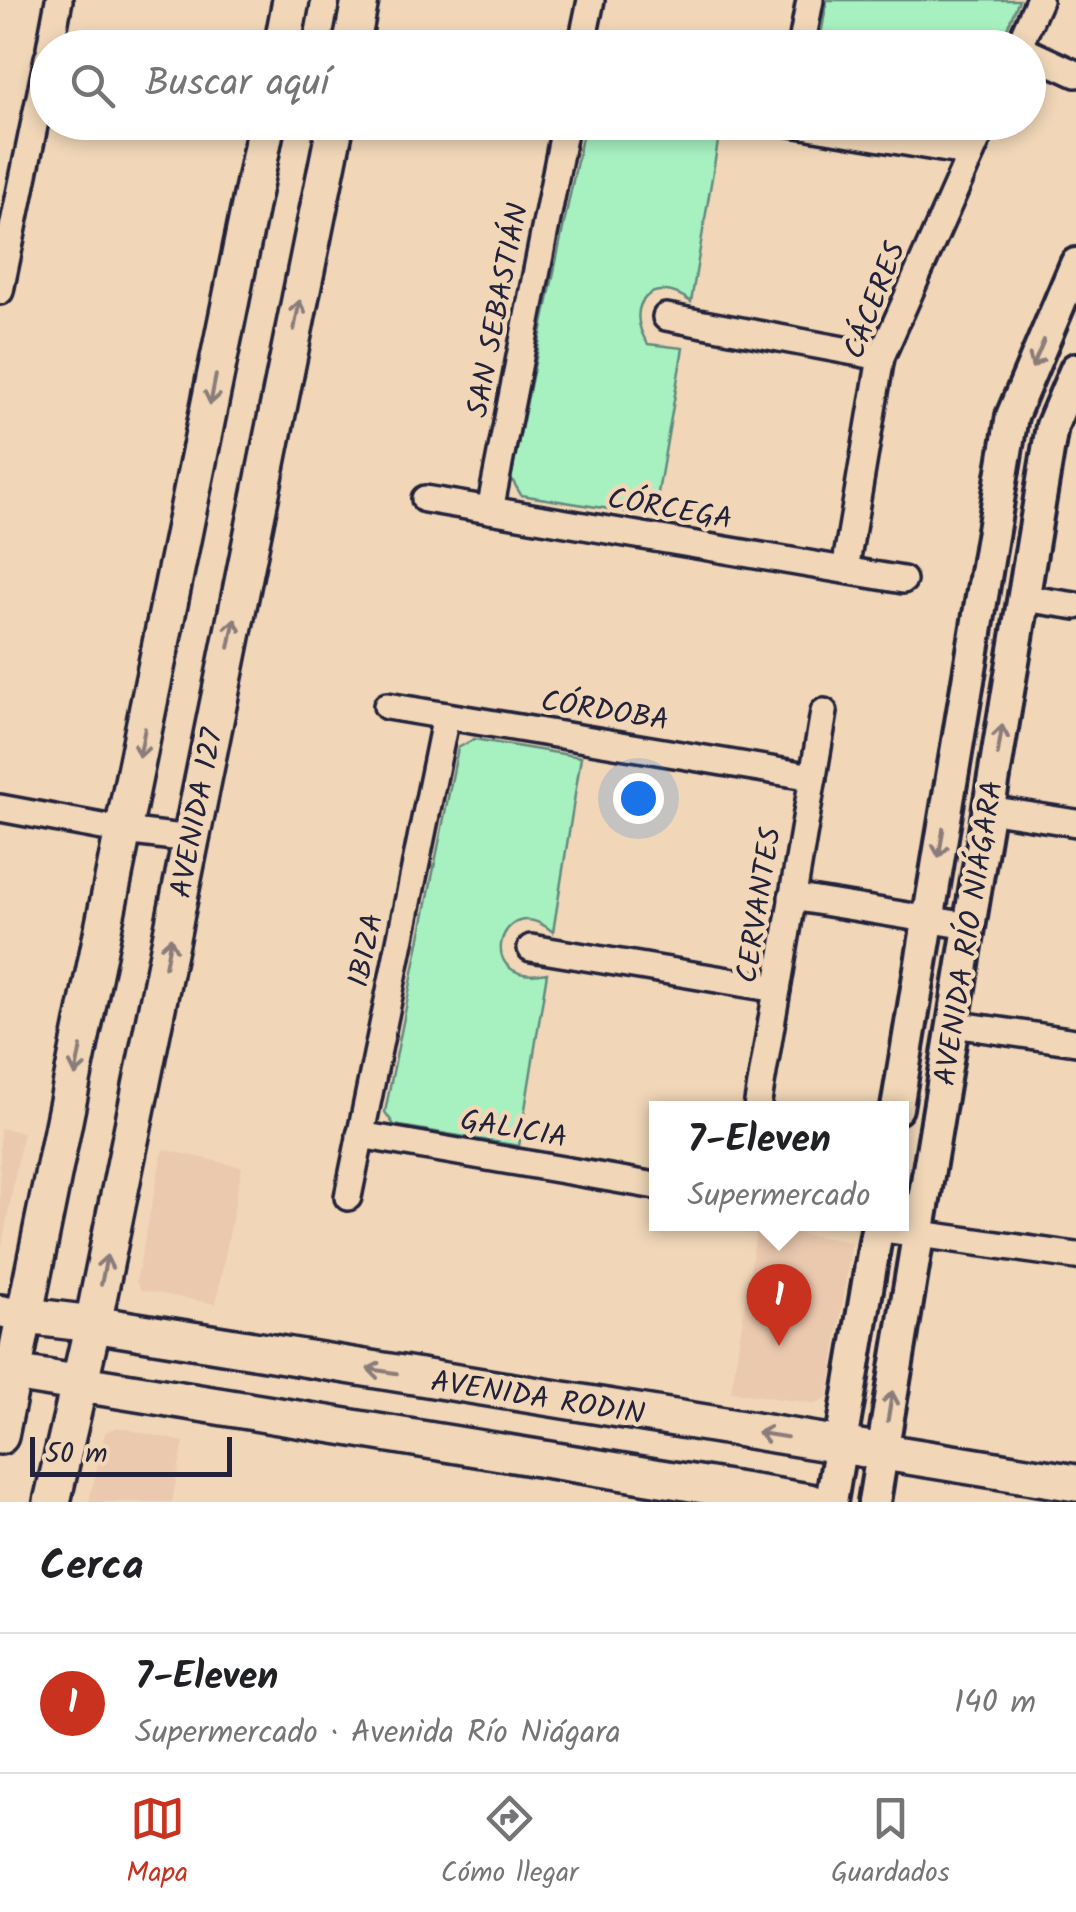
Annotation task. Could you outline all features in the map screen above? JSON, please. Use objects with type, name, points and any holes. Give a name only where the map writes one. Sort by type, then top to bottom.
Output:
[{"type":"main road","points":[[285,30],[291,0]]},
{"type":"main road","points":[[354,30],[360,0]]},
{"type":"main road","points":[[0,1436],[13,1314],[124,831],[262,140]]},
{"type":"main road","name":"AVENIDA 127","points":[[52,1502],[94,1324],[332,140]]},
{"type":"main road","name":"AVENIDA RODIN","points":[[13,1314],[1076,1483]]},
{"type":"main road","name":"AVENIDA RODIN","points":[[7,1372],[809,1502]]},
{"type":"street","points":[[584,30],[590,0]]},
{"type":"street","points":[[804,30],[810,0]]},
{"type":"street","points":[[1026,30],[1039,0]]},
{"type":"street","points":[[53,30],[57,1]]},
{"type":"street","points":[[1046,60],[1076,74]]},
{"type":"street","points":[[0,291],[8,212],[30,127]]},
{"type":"street","name":"SAN SEBASTIÁN","points":[[490,510],[562,140]]},
{"type":"street","points":[[891,140],[971,153]]},
{"type":"street","name":"CÁCERES","points":[[844,570],[881,357],[977,140]]},
{"type":"street","name":"AVENIDA RÍO NIÁGARA","points":[[898,1101],[1012,416],[1076,264]]},
{"type":"street","points":[[666,317],[881,357]]},
{"type":"street","name":"AVENIDA RÍO NIÁGARA","points":[[874,1502],[1052,426],[1073,383]]},
{"type":"street","name":"CÓRCEGA","points":[[425,499],[903,580]]},
{"type":"street","points":[[1023,598],[1076,606]]},
{"type":"street","name":"CÓRDOBA","points":[[387,706],[813,777]]},
{"type":"street","name":"CERVANTES","points":[[759,1101],[824,712]]},
{"type":"street","name":"IBIZA","points":[[348,1196],[446,716]]},
{"type":"street","points":[[0,808],[191,839]]},
{"type":"street","points":[[988,809],[1076,822]]},
{"type":"street","points":[[792,897],[969,926]]},
{"type":"street","points":[[531,948],[778,990]]},
{"type":"street","points":[[953,1024],[1076,1042]]},
{"type":"street","name":"GALICIA","points":[[360,1135],[649,1185]]},
{"type":"street","points":[[831,1502],[876,1231]]},
{"type":"street","points":[[903,1231],[1076,1256]]},
{"type":"shaded area","points":[[0,1128],[23,1132],[0,1258]]},
{"type":"shaded area","points":[[163,1149],[242,1167],[216,1304],[141,1290],[136,1282]]},
{"type":"shaded area","points":[[756,1231],[852,1242],[828,1398],[816,1404],[731,1392]]},
{"type":"shaded area","points":[[117,1427],[184,1442],[172,1502],[89,1502],[105,1432]]},
{"type":"green space","points":[[827,0],[1019,0],[1006,30],[822,30]]},
{"type":"green space","points":[[581,140],[718,140],[691,302],[677,294],[654,292],[640,306],[638,317],[648,344],[683,348],[654,516],[521,495],[511,478]]},
{"type":"green space","points":[[474,739],[581,757],[553,932],[534,921],[519,921],[508,929],[502,941],[502,955],[509,967],[524,974],[547,973],[519,1146],[394,1125],[385,1112],[458,748]]},
{"type":"place","name":"7-Eleven","points":[[779,1346]]}]
